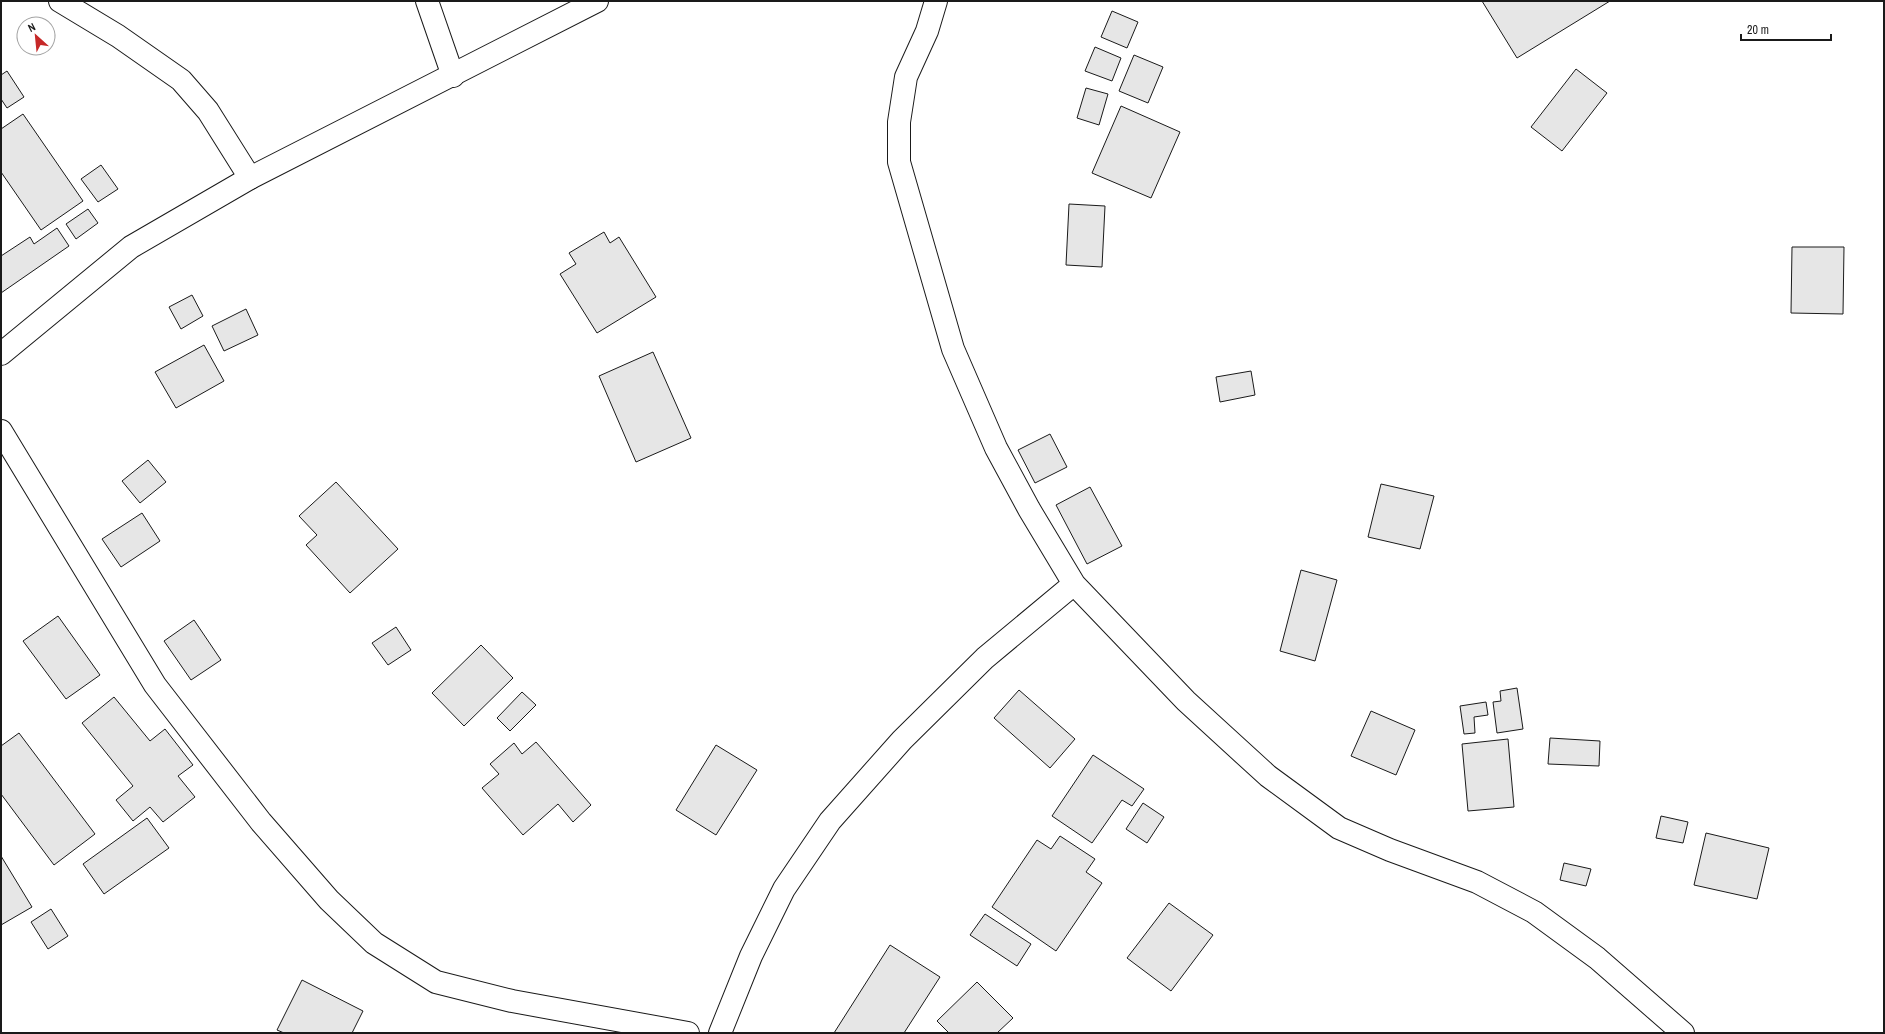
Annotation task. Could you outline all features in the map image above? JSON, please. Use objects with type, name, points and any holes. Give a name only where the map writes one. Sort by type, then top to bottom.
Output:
[{"type":"street","points":[[60,1],[118,36],[181,80],[208,111],[250,178]]},
{"type":"street","points":[[427,1],[453,76]]},
{"type":"street","points":[[1,354],[131,247],[250,178],[365,118],[453,76],[597,1]]},
{"type":"street","points":[[936,1],[927,31],[906,77],[899,122],[899,162],[953,349],[996,448],[1029,509],[1074,584],[1186,701],[1268,776],[1333,824],[1390,850],[1476,882],[1534,912],[1597,958],[1683,1033]]},
{"type":"street","points":[[1,432],[155,685],[261,822],[329,900],[374,943],[436,982],[512,1001],[688,1033]]},
{"type":"street","points":[[720,1033],[751,956],[784,889],[830,822],[902,740],[985,658],[1074,584]]},
{"type":"building","points":[[1482,1],[1610,1],[1517,58]]},
{"type":"building","points":[[1112,11],[1138,22],[1127,48],[1101,37]]},
{"type":"building","points":[[1095,47],[1121,58],[1112,81],[1085,71]]},
{"type":"building","points":[[1134,55],[1163,67],[1148,103],[1119,91]]},
{"type":"building","points":[[1576,69],[1607,93],[1562,151],[1531,127]]},
{"type":"building","points":[[7,71],[24,97],[7,108],[1,99],[1,75]]},
{"type":"building","points":[[1086,88],[1108,94],[1099,125],[1077,118]]},
{"type":"building","points":[[1121,106],[1180,132],[1151,198],[1092,173]]},
{"type":"building","points":[[23,114],[83,201],[41,230],[1,172],[1,129]]},
{"type":"building","points":[[101,165],[118,189],[98,202],[81,179]]},
{"type":"building","points":[[1069,204],[1105,206],[1102,267],[1066,265]]},
{"type":"building","points":[[88,209],[98,223],[76,239],[66,224]]},
{"type":"building","points":[[57,228],[69,246],[1,293],[1,256],[30,237],[34,244]]},
{"type":"building","points":[[604,232],[610,243],[619,237],[656,297],[597,333],[560,274],[576,264],[569,253]]},
{"type":"building","points":[[1792,247],[1844,247],[1843,314],[1791,313]]},
{"type":"building","points":[[192,295],[203,316],[181,329],[169,307]]},
{"type":"building","points":[[246,309],[258,335],[224,351],[212,326]]},
{"type":"building","points":[[204,345],[224,381],[176,408],[155,372]]},
{"type":"building","points":[[653,352],[691,438],[636,462],[599,376]]},
{"type":"building","points":[[1251,371],[1255,395],[1220,402],[1216,377]]},
{"type":"building","points":[[1050,434],[1067,467],[1035,483],[1018,450]]},
{"type":"building","points":[[148,460],[166,482],[140,503],[122,481]]},
{"type":"building","points":[[336,482],[398,549],[350,593],[306,545],[317,535],[299,516]]},
{"type":"building","points":[[1381,484],[1434,496],[1420,549],[1368,537]]},
{"type":"building","points":[[1090,487],[1122,546],[1087,564],[1056,505]]},
{"type":"building","points":[[142,513],[160,541],[121,567],[102,539]]},
{"type":"building","points":[[1301,570],[1337,580],[1315,661],[1280,651]]},
{"type":"building","points":[[58,616],[100,675],[66,699],[23,641]]},
{"type":"building","points":[[194,620],[221,660],[191,680],[164,641]]},
{"type":"building","points":[[396,627],[411,650],[388,665],[372,643]]},
{"type":"building","points":[[481,645],[513,678],[464,726],[432,693]]},
{"type":"building","points":[[1517,688],[1523,729],[1497,733],[1493,702],[1501,701],[1500,691]]},
{"type":"building","points":[[1019,690],[1075,739],[1050,768],[994,718]]},
{"type":"building","points":[[522,692],[536,705],[510,731],[497,718]]},
{"type":"building","points":[[114,697],[150,741],[165,729],[193,765],[178,776],[195,797],[163,822],[150,807],[133,821],[116,800],[133,786],[82,723]]},
{"type":"building","points":[[1486,702],[1488,715],[1474,717],[1475,733],[1464,734],[1460,706]]},
{"type":"building","points":[[1371,711],[1415,730],[1396,775],[1351,756]]},
{"type":"building","points":[[19,733],[95,834],[54,865],[1,794],[1,746]]},
{"type":"building","points":[[1550,738],[1600,741],[1599,766],[1548,764]]},
{"type":"building","points":[[1508,739],[1514,807],[1468,811],[1462,744]]},
{"type":"building","points":[[536,742],[591,805],[573,822],[558,804],[523,835],[482,788],[499,774],[490,764],[514,743],[522,754]]},
{"type":"building","points":[[716,745],[757,770],[716,835],[676,810]]},
{"type":"building","points":[[1093,755],[1144,789],[1132,806],[1122,800],[1092,843],[1052,816]]},
{"type":"building","points":[[1143,803],[1164,817],[1147,843],[1126,829]]},
{"type":"building","points":[[1661,816],[1688,822],[1683,843],[1656,838]]},
{"type":"building","points":[[147,818],[169,848],[104,894],[83,864]]},
{"type":"building","points":[[1706,833],[1769,848],[1757,899],[1694,885]]},
{"type":"building","points":[[1060,836],[1095,859],[1086,872],[1102,883],[1056,951],[992,907],[1037,840],[1051,849]]},
{"type":"building","points":[[1,856],[32,907],[1,925]]},
{"type":"building","points":[[1564,863],[1591,869],[1586,886],[1560,880]]},
{"type":"building","points":[[1169,903],[1213,935],[1171,991],[1127,958]]},
{"type":"building","points":[[51,909],[68,936],[48,949],[31,922]]},
{"type":"building","points":[[985,914],[1031,944],[1017,966],[970,935]]},
{"type":"building","points":[[890,945],[940,977],[904,1033],[834,1033]]},
{"type":"building","points":[[302,980],[363,1011],[352,1033],[284,1033],[277,1030]]},
{"type":"building","points":[[977,982],[1013,1018],[997,1033],[949,1033],[937,1021]]}]
